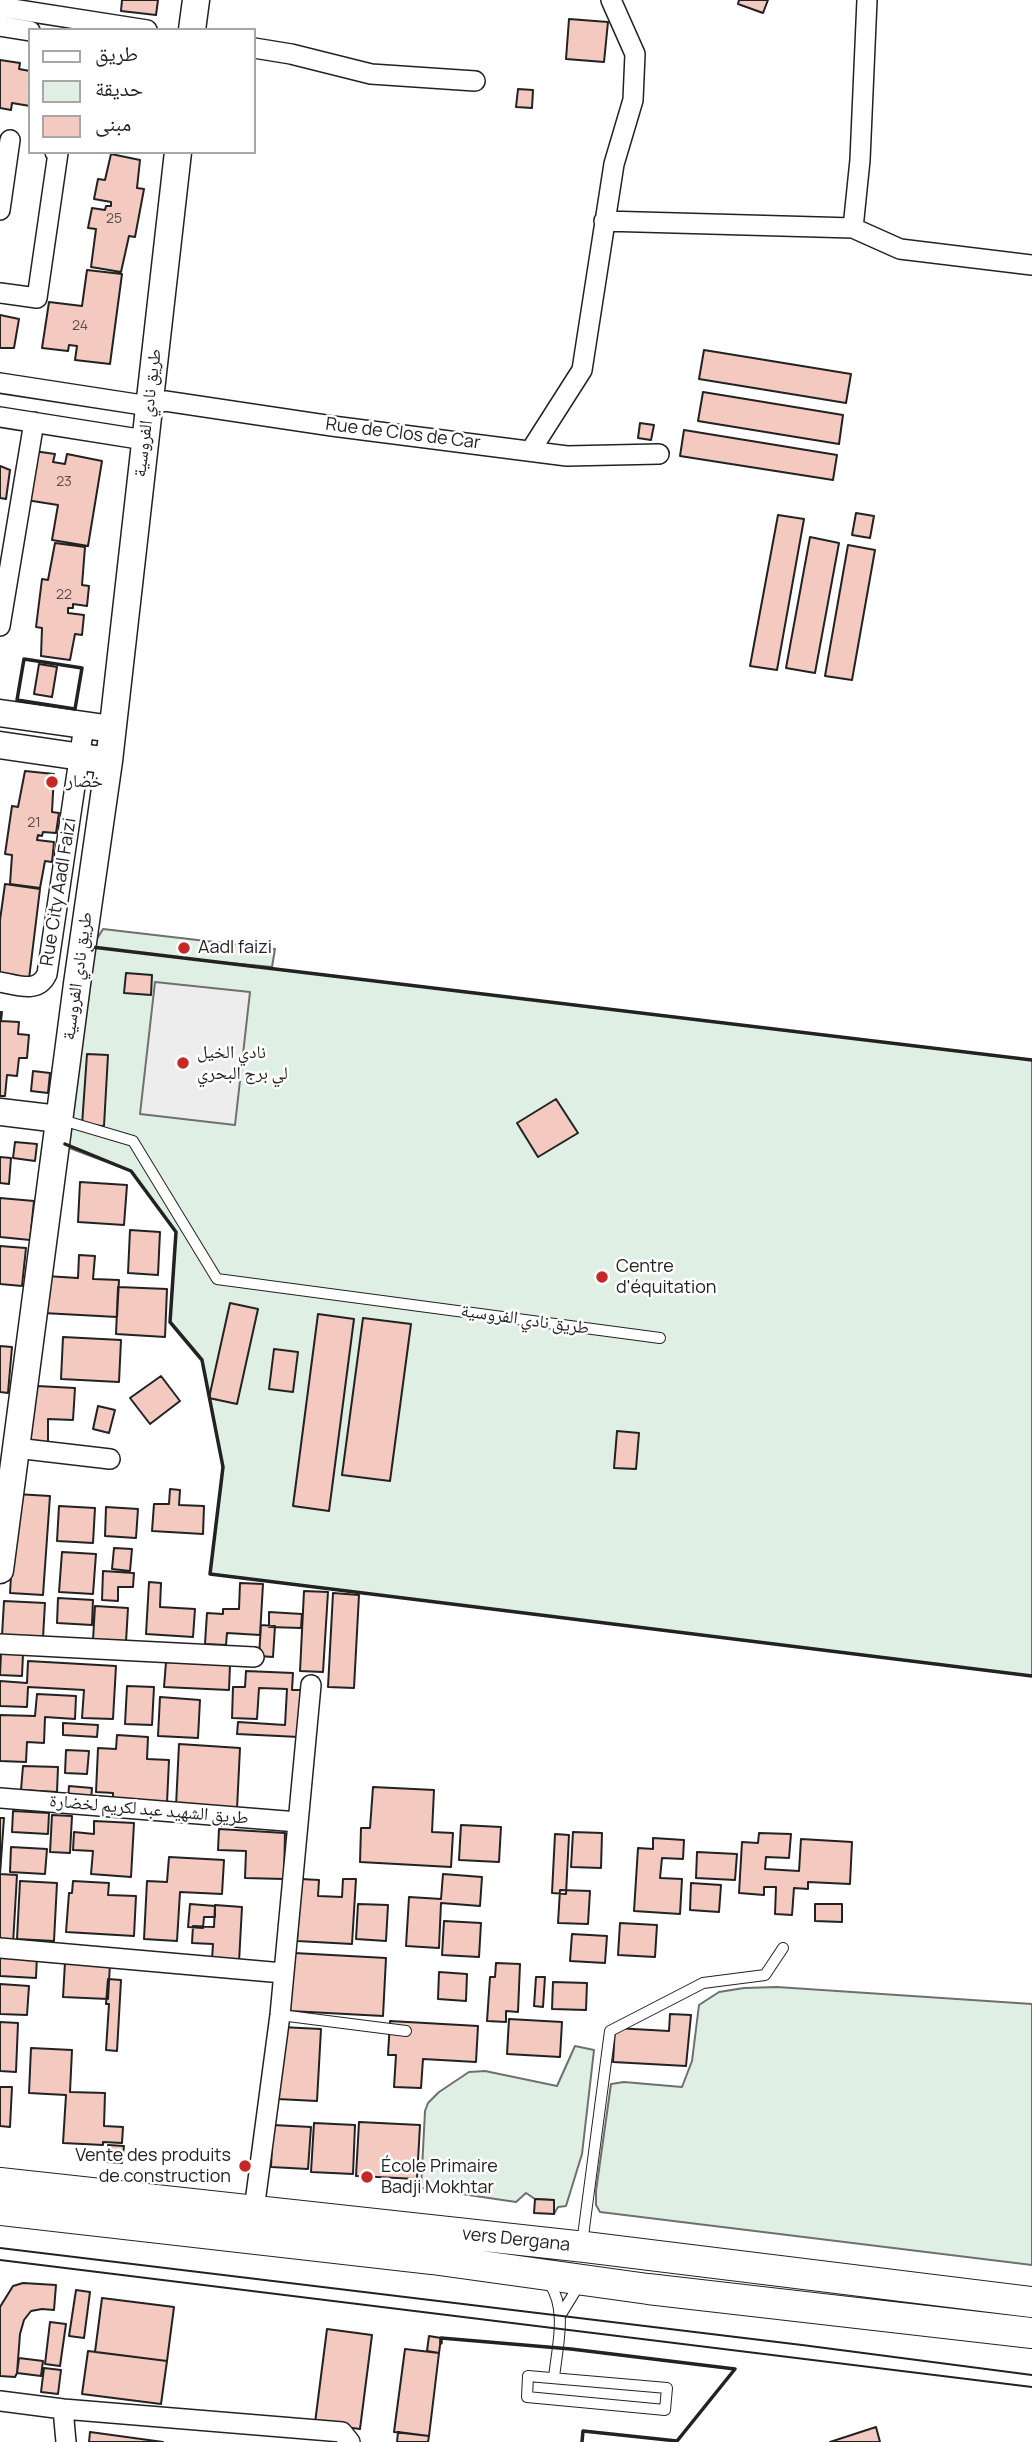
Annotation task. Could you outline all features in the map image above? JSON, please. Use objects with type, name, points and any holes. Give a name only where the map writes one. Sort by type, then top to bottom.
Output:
[{"type":"main road","points":[[192,28],[196,0]]},
{"type":"main road","name":"طريق نادي الفروسية","points":[[60,1119],[109,761],[178,154]]},
{"type":"main road","points":[[0,713],[112,729]]},
{"type":"main road","points":[[0,745],[109,761]]},
{"type":"main road","points":[[0,1112],[60,1119],[16,1448],[6,1474],[0,1570]]},
{"type":"main road","name":"vers Dergana","points":[[0,2183],[254,2210],[435,2245],[584,2247],[1032,2302]]},
{"type":"main road","points":[[8,2213],[435,2245],[543,2274],[1032,2333]]},
{"type":"main road","points":[[713,2296],[714,2273],[724,2264]]},
{"type":"street","points":[[531,450],[582,370],[614,164],[633,100],[635,54],[611,0]]},
{"type":"street","points":[[853,228],[860,160],[867,0]]},
{"type":"street","points":[[0,7],[134,28]]},
{"type":"street","points":[[0,26],[28,31]]},
{"type":"street","points":[[256,48],[371,74],[475,81]]},
{"type":"street","points":[[0,210],[5,139],[28,145]]},
{"type":"street","points":[[0,293],[37,298],[58,154]]},
{"type":"street","points":[[604,221],[853,228],[900,249],[1032,265]]},
{"type":"street","name":"Rue de Clos de Car","points":[[0,383],[149,406],[165,401],[332,426],[567,456],[659,454]]},
{"type":"street","points":[[0,416],[145,440]]},
{"type":"street","points":[[0,626],[8,522],[34,422]]},
{"type":"street","name":"Rue City Aadl Faizi","points":[[0,982],[32,987],[45,979],[84,726]]},
{"type":"street","points":[[16,1448],[110,1459]]},
{"type":"street","points":[[0,1644],[254,1657]]},
{"type":"street","points":[[254,2210],[280,2015],[311,1685]]},
{"type":"street","name":"طريق الشهيد عبد لكريم لخضارة","points":[[0,1798],[298,1822]]},
{"type":"street","points":[[0,1948],[283,1973]]},
{"type":"street","points":[[0,2401],[64,2409],[342,2432],[350,2442]]},
{"type":"street","points":[[64,2409],[66,2442]]},
{"type":"lane","name":"طريق نادي الفروسية","points":[[60,1119],[132,1141],[217,1279],[660,1338]]},
{"type":"lane","points":[[584,2247],[583,2236],[610,2031],[703,1983],[765,1975],[783,1948]]},
{"type":"lane","points":[[280,2015],[406,2031]]},
{"type":"lane","points":[[543,2274],[555,2292],[560,2316],[554,2378]]},
{"type":"lane","points":[[560,2316],[576,2290],[591,2281]]},
{"type":"lane","points":[[528,2376],[554,2378],[667,2388],[665,2410],[527,2397],[528,2376]]},
{"type":"green space","name":"Centre d'équitation","points":[[103,929],[275,949],[272,967],[208,961],[1032,1060],[1032,1676],[210,1574],[223,1467],[202,1360],[170,1322],[176,1232],[131,1171],[64,1146],[92,947]]},
{"type":"green space","points":[[777,1987],[1032,2004],[1032,2265],[600,2212],[596,2205],[596,2191],[611,2084],[624,2082],[682,2087],[692,2061],[699,2005],[719,1992]]},
{"type":"green space","points":[[575,2046],[594,2050],[582,2154],[566,2206],[558,2207],[554,2214],[554,2200],[535,2199],[526,2193],[516,2202],[421,2188],[425,2111],[428,2103],[439,2092],[469,2072],[485,2071],[557,2086]]},
{"type":"shaded area","points":[[155,982],[250,992],[235,1125],[140,1114]]},
{"type":"building","points":[[122,0],[158,0],[156,15],[121,11]]},
{"type":"building","points":[[739,0],[768,0],[763,13],[738,4]]},
{"type":"building","points":[[569,19],[608,22],[604,62],[566,59]]},
{"type":"building","points":[[0,60],[20,63],[19,69],[28,71],[28,106],[12,103],[11,110],[0,108]]},
{"type":"building","points":[[518,89],[533,90],[532,108],[516,107]]},
{"type":"building","points":[[111,154],[140,160],[137,188],[144,189],[135,237],[129,236],[121,272],[91,267],[96,229],[88,228],[92,208],[105,210],[106,206],[111,206],[111,202],[94,199],[98,179],[105,180]]},
{"type":"building","points":[[87,270],[122,274],[110,364],[75,360],[77,346],[69,345],[68,351],[42,348],[49,302],[82,306]]},
{"type":"building","points":[[0,315],[19,319],[14,348],[0,348]]},
{"type":"building","points":[[704,350],[851,374],[846,403],[699,379]]},
{"type":"building","points":[[703,392],[843,415],[839,444],[698,421]]},
{"type":"building","points":[[640,423],[654,425],[651,440],[638,438]]},
{"type":"building","points":[[684,430],[837,455],[833,480],[680,456]]},
{"type":"building","points":[[34,451],[55,454],[53,462],[65,464],[67,454],[102,461],[88,546],[52,540],[58,505],[26,500]]},
{"type":"building","points":[[0,466],[10,470],[6,499],[0,498]]},
{"type":"building","points":[[856,513],[874,516],[870,538],[852,535]]},
{"type":"building","points":[[778,515],[804,519],[777,670],[750,666]]},
{"type":"building","points":[[810,537],[839,543],[815,673],[786,668]]},
{"type":"building","points":[[55,543],[85,547],[82,585],[89,586],[87,606],[73,604],[73,608],[68,608],[68,613],[84,615],[82,635],[75,634],[70,660],[41,656],[42,628],[36,627],[42,579],[48,580]]},
{"type":"building","points":[[848,545],[875,550],[852,680],[825,676]]},
{"type":"building","points":[[39,664],[57,667],[52,697],[34,694]]},
{"type":"building","points":[[25,771],[54,774],[52,812],[59,813],[56,833],[43,832],[42,836],[38,835],[37,840],[54,842],[52,862],[45,861],[40,888],[10,884],[12,855],[5,854],[12,806],[18,807]]},
{"type":"building","points":[[5,884],[40,889],[29,979],[0,975],[0,920]]},
{"type":"building","points":[[126,973],[152,975],[151,995],[124,993]]},
{"type":"building","points":[[0,1012],[1,1021],[19,1022],[18,1034],[29,1035],[27,1058],[19,1058],[17,1076],[7,1075],[5,1096],[0,1096]]},
{"type":"building","points":[[87,1054],[108,1055],[104,1126],[82,1125]]},
{"type":"building","points":[[33,1071],[50,1073],[48,1093],[31,1091]]},
{"type":"building","points":[[556,1099],[578,1133],[538,1157],[517,1123]]},
{"type":"building","points":[[15,1142],[37,1144],[35,1161],[13,1158]]},
{"type":"building","points":[[0,1157],[11,1158],[9,1184],[0,1183]]},
{"type":"building","points":[[80,1182],[127,1185],[124,1225],[78,1222]]},
{"type":"building","points":[[0,1198],[34,1201],[30,1240],[0,1237]]},
{"type":"building","points":[[130,1230],[160,1232],[158,1275],[128,1273]]},
{"type":"building","points":[[0,1246],[26,1248],[22,1286],[0,1284]]},
{"type":"building","points":[[79,1255],[95,1256],[93,1279],[119,1280],[117,1317],[43,1313],[46,1276],[78,1278]]},
{"type":"building","points":[[118,1287],[167,1289],[165,1337],[116,1334]]},
{"type":"building","points":[[230,1303],[258,1309],[237,1404],[209,1398]]},
{"type":"building","points":[[318,1314],[354,1319],[329,1511],[293,1506]]},
{"type":"building","points":[[363,1318],[411,1324],[390,1481],[342,1475]]},
{"type":"building","points":[[63,1337],[121,1340],[119,1382],[61,1379]]},
{"type":"building","points":[[0,1346],[12,1347],[8,1393],[0,1392]]},
{"type":"building","points":[[274,1349],[298,1352],[293,1392],[269,1389]]},
{"type":"building","points":[[161,1376],[180,1401],[150,1424],[130,1398]]},
{"type":"building","points":[[37,1386],[75,1388],[73,1420],[48,1419],[48,1446],[30,1444]]},
{"type":"building","points":[[98,1406],[115,1410],[109,1433],[93,1429]]},
{"type":"building","points":[[617,1431],[639,1433],[636,1469],[614,1468]]},
{"type":"building","points":[[170,1489],[180,1490],[179,1505],[204,1506],[203,1534],[152,1531],[154,1504],[169,1504]]},
{"type":"building","points":[[16,1494],[50,1496],[43,1595],[10,1593]]},
{"type":"building","points":[[59,1506],[95,1508],[93,1543],[57,1541]]},
{"type":"building","points":[[106,1507],[138,1509],[136,1538],[105,1536]]},
{"type":"building","points":[[114,1548],[132,1549],[130,1571],[112,1569]]},
{"type":"building","points":[[62,1552],[96,1554],[93,1594],[59,1592]]},
{"type":"building","points":[[103,1571],[134,1573],[133,1587],[118,1587],[118,1601],[102,1600]]},
{"type":"building","points":[[149,1582],[161,1583],[160,1607],[195,1609],[193,1637],[146,1634]]},
{"type":"building","points":[[240,1583],[263,1584],[260,1635],[227,1633],[226,1645],[205,1644],[207,1613],[223,1614],[223,1609],[239,1609]]},
{"type":"building","points":[[304,1591],[328,1592],[323,1672],[300,1671]]},
{"type":"building","points":[[333,1593],[359,1595],[354,1688],[328,1687]]},
{"type":"building","points":[[58,1598],[93,1600],[92,1625],[57,1623]]},
{"type":"building","points":[[4,1601],[45,1603],[43,1638],[2,1636]]},
{"type":"building","points":[[95,1606],[128,1608],[126,1642],[93,1640]]},
{"type":"building","points":[[269,1612],[302,1614],[301,1628],[269,1627]]},
{"type":"building","points":[[261,1625],[275,1626],[273,1657],[259,1656]]},
{"type":"building","points":[[1,1653],[23,1654],[22,1676],[0,1675]]},
{"type":"building","points":[[28,1661],[116,1666],[113,1719],[82,1718],[84,1690],[28,1687],[27,1707],[0,1706],[0,1681],[27,1683]]},
{"type":"building","points":[[166,1662],[230,1665],[229,1690],[164,1687]]},
{"type":"building","points":[[246,1671],[293,1673],[292,1690],[301,1690],[299,1737],[237,1734],[238,1722],[285,1725],[287,1689],[259,1688],[257,1719],[232,1718],[233,1687],[245,1687]]},
{"type":"building","points":[[127,1686],[154,1687],[152,1725],[125,1724]]},
{"type":"building","points":[[37,1694],[76,1696],[75,1719],[45,1717],[44,1743],[27,1742],[26,1762],[0,1761],[0,1715],[35,1716]]},
{"type":"building","points":[[160,1697],[200,1700],[198,1738],[158,1736]]},
{"type":"building","points":[[63,1723],[98,1725],[97,1737],[63,1735]]},
{"type":"building","points":[[117,1735],[148,1737],[147,1759],[169,1760],[167,1803],[113,1800],[113,1793],[96,1792],[98,1748],[116,1749]]},
{"type":"building","points":[[179,1744],[240,1748],[237,1809],[176,1806]]},
{"type":"building","points":[[66,1750],[89,1751],[87,1774],[65,1773]]},
{"type":"building","points":[[23,1766],[58,1767],[57,1792],[21,1790]]},
{"type":"building","points":[[69,1786],[92,1788],[91,1800],[68,1799]]},
{"type":"building","points":[[373,1787],[434,1790],[432,1832],[453,1833],[451,1867],[360,1862],[361,1828],[370,1828]]},
{"type":"building","points":[[13,1811],[49,1813],[48,1834],[12,1832]]},
{"type":"building","points":[[52,1815],[72,1816],[70,1853],[50,1852]]},
{"type":"building","points":[[0,1818],[4,1818],[0,1874]]},
{"type":"building","points":[[94,1821],[134,1823],[131,1877],[91,1874],[93,1851],[73,1850],[74,1832],[94,1834]]},
{"type":"building","points":[[461,1825],[501,1827],[499,1862],[459,1860]]},
{"type":"building","points":[[219,1829],[285,1833],[284,1879],[245,1878],[246,1851],[218,1850]]},
{"type":"building","points":[[573,1832],[602,1833],[601,1868],[571,1867]]},
{"type":"building","points":[[759,1833],[791,1834],[789,1858],[766,1857],[765,1869],[799,1871],[801,1839],[852,1842],[850,1884],[808,1882],[808,1889],[794,1888],[792,1915],[775,1914],[776,1887],[764,1887],[764,1895],[739,1893],[742,1842],[758,1843]]},
{"type":"building","points":[[555,1834],[569,1835],[566,1894],[552,1893]]},
{"type":"building","points":[[653,1838],[684,1840],[683,1859],[662,1858],[660,1878],[682,1879],[680,1914],[634,1911],[638,1848],[653,1849]]},
{"type":"building","points":[[11,1847],[47,1849],[45,1874],[10,1872]]},
{"type":"building","points":[[697,1852],[737,1854],[735,1880],[696,1878]]},
{"type":"building","points":[[169,1857],[224,1860],[222,1894],[180,1892],[177,1941],[144,1939],[147,1881],[167,1882]]},
{"type":"building","points":[[0,1874],[17,1875],[13,1944],[0,1943]]},
{"type":"building","points":[[443,1874],[482,1877],[480,1906],[441,1903],[439,1948],[406,1946],[409,1897],[441,1899]]},
{"type":"building","points":[[301,1879],[319,1880],[318,1896],[342,1897],[343,1879],[356,1879],[352,1944],[297,1941]]},
{"type":"building","points":[[20,1881],[57,1883],[54,1941],[17,1939]]},
{"type":"building","points":[[73,1881],[109,1883],[108,1895],[136,1896],[134,1936],[66,1932],[69,1893],[72,1893]]},
{"type":"building","points":[[691,1883],[721,1885],[719,1912],[690,1910]]},
{"type":"building","points":[[560,1890],[590,1891],[588,1924],[558,1923]]},
{"type":"building","points":[[190,1904],[215,1906],[215,1917],[204,1917],[203,1928],[188,1927]]},
{"type":"building","points":[[358,1904],[388,1905],[386,1941],[356,1939]]},
{"type":"building","points":[[815,1904],[842,1904],[842,1922],[815,1921]]},
{"type":"building","points":[[215,1905],[242,1907],[239,1962],[212,1960],[213,1944],[192,1943],[193,1926],[214,1927]]},
{"type":"building","points":[[444,1921],[481,1923],[479,1957],[442,1955]]},
{"type":"building","points":[[620,1923],[657,1925],[655,1957],[618,1955]]},
{"type":"building","points":[[572,1934],[607,1936],[605,1963],[570,1961]]},
{"type":"building","points":[[0,1952],[37,1955],[36,1978],[0,1976]]},
{"type":"building","points":[[294,1953],[386,1958],[383,2016],[290,2011]]},
{"type":"building","points":[[65,1962],[110,1964],[108,1999],[63,1997]]},
{"type":"building","points":[[496,1963],[520,1964],[518,2012],[506,2011],[506,2022],[487,2021],[490,1977],[495,1977]]},
{"type":"building","points":[[439,1972],[467,1974],[466,2001],[438,1999]]},
{"type":"building","points":[[536,1977],[545,1977],[543,2007],[534,2006]]},
{"type":"building","points":[[108,1979],[121,1980],[117,2051],[106,2050]]},
{"type":"building","points":[[553,1982],[587,1983],[586,2010],[552,2009]]},
{"type":"building","points":[[0,1984],[29,1986],[27,2015],[0,2014]]},
{"type":"building","points":[[670,2014],[691,2015],[686,2066],[613,2062],[615,2028],[669,2031]]},
{"type":"building","points":[[509,2019],[562,2022],[560,2057],[507,2054]]},
{"type":"building","points":[[390,2021],[478,2026],[476,2062],[423,2059],[421,2088],[394,2087],[396,2055],[388,2055]]},
{"type":"building","points":[[0,2022],[18,2023],[16,2072],[0,2071]]},
{"type":"building","points":[[281,2027],[321,2029],[317,2101],[277,2099]]},
{"type":"building","points":[[31,2048],[72,2050],[70,2092],[105,2093],[104,2126],[123,2127],[122,2143],[63,2143],[66,2095],[29,2093]]},
{"type":"building","points":[[0,2087],[12,2087],[10,2127],[0,2126]]},
{"type":"building","points":[[359,2122],[420,2125],[417,2179],[356,2176]]},
{"type":"building","points":[[314,2123],[355,2125],[353,2174],[311,2172]]},
{"type":"building","points":[[273,2125],[311,2127],[308,2169],[271,2167]]},
{"type":"building","points":[[108,2145],[124,2146],[122,2163],[107,2162]]},
{"type":"building","points":[[535,2199],[554,2200],[554,2214],[534,2213]]},
{"type":"building","points":[[23,2283],[56,2285],[54,2310],[31,2311],[24,2320],[20,2334],[17,2373],[15,2377],[0,2376],[0,2307],[13,2286]]},
{"type":"building","points":[[76,2290],[90,2292],[84,2338],[69,2336]]},
{"type":"building","points":[[102,2298],[174,2307],[167,2361],[95,2352]]},
{"type":"building","points":[[50,2322],[66,2324],[60,2366],[45,2364]]},
{"type":"building","points":[[327,2329],[372,2335],[360,2429],[315,2423]]},
{"type":"building","points":[[429,2336],[441,2338],[439,2353],[427,2351]]},
{"type":"building","points":[[405,2349],[439,2353],[429,2436],[394,2432]]},
{"type":"building","points":[[88,2351],[167,2361],[161,2404],[82,2394]]},
{"type":"building","points":[[19,2358],[43,2361],[41,2376],[17,2373]]},
{"type":"building","points":[[44,2368],[61,2370],[58,2394],[41,2392]]},
{"type":"building","points":[[876,2427],[880,2442],[830,2442]]},
{"type":"building","points":[[90,2432],[163,2442],[89,2442]]},
{"type":"building","points":[[398,2432],[429,2436],[428,2442],[397,2442]]},
{"type":"tram line","points":[[0,2248],[1032,2375]]},
{"type":"tram line","points":[[0,2260],[1032,2387]]},
{"type":"wall","points":[[24,659],[82,668],[75,709],[17,700],[24,659]]},
{"type":"wall","points":[[92,950],[92,947],[1032,1060]]},
{"type":"wall","points":[[65,1144],[131,1171],[176,1232],[170,1322],[202,1360],[223,1467],[210,1574],[1032,1676]]},
{"type":"wall","points":[[441,2343],[441,2338],[571,2349],[735,2369],[677,2441],[583,2431],[582,2442]]},
{"type":"place","name":"خضار","points":[[52,782]]},
{"type":"place","name":"Aadl faizi","points":[[184,948]]},
{"type":"place","name":"نادي الخيل لي برج البحري","points":[[183,1063]]},
{"type":"place","name":"Centre d'équitation","points":[[602,1277]]},
{"type":"place","name":"Vente des produits de construction","points":[[245,2166]]},
{"type":"place","name":"École Primaire Badji Mokhtar","points":[[367,2177]]}]
